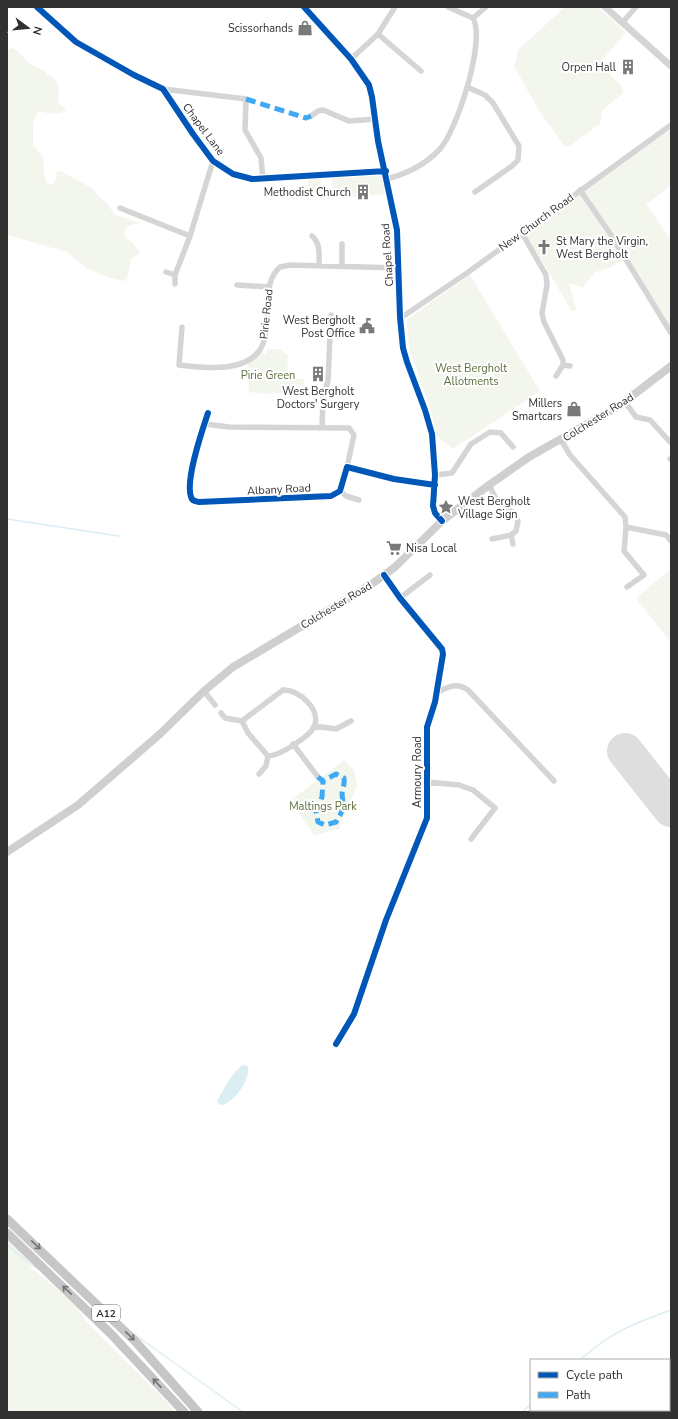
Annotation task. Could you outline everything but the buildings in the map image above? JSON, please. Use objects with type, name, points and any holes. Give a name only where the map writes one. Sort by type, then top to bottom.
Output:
[{"type":"highway","name":"A12","points":[[7,1219],[135,1341],[198,1412]]},
{"type":"highway","name":"A12","points":[[7,1233],[111,1334],[184,1412]]},
{"type":"main road","name":"Colchester Road","points":[[7,852],[67,814],[160,734],[204,690],[250,655],[348,599],[384,575],[407,556],[442,521],[489,485],[530,458],[625,402],[671,366]]},
{"type":"street","points":[[37,7],[76,42],[134,75],[163,89],[246,99],[245,130],[261,158],[263,179]]},
{"type":"street","name":"Chapel Road","points":[[304,7],[351,59],[368,85],[397,230],[400,317],[407,362],[429,422],[434,455],[434,510],[442,521]]},
{"type":"street","points":[[351,59],[378,34],[395,7]]},
{"type":"street","points":[[387,179],[411,171],[441,147],[451,129],[467,87],[478,37],[477,24],[473,18],[448,7]]},
{"type":"street","points":[[473,18],[486,7]]},
{"type":"street","points":[[605,7],[671,66]]},
{"type":"street","points":[[622,23],[636,7]]},
{"type":"street","points":[[378,34],[421,71]]},
{"type":"street","points":[[467,87],[485,95],[493,103],[519,146],[518,160],[512,166],[475,192]]},
{"type":"street","name":"Chapel Lane","points":[[163,89],[193,134],[213,160],[240,177],[263,179],[386,171]]},
{"type":"street","points":[[311,116],[318,111],[323,110],[349,121],[376,119]]},
{"type":"street","name":"New Church Road","points":[[400,317],[467,273],[580,190],[671,126]]},
{"type":"street","points":[[175,284],[175,275],[190,236],[213,160]]},
{"type":"street","points":[[580,190],[614,240],[671,333]]},
{"type":"street","points":[[120,208],[190,236]]},
{"type":"street","points":[[522,233],[546,275],[547,285],[542,314],[563,360],[563,365],[556,376]]},
{"type":"street","points":[[312,236],[317,240],[319,246],[319,266]]},
{"type":"street","points":[[342,244],[342,266]]},
{"type":"street","name":"Pirie Road","points":[[182,327],[180,365],[227,367],[241,364],[252,358],[260,350],[265,336],[269,287],[272,276],[280,267],[285,265],[399,268]]},
{"type":"street","points":[[166,272],[175,275]]},
{"type":"street","points":[[237,285],[269,287]]},
{"type":"street","points":[[322,428],[323,396],[328,381],[330,315]]},
{"type":"street","points":[[563,365],[570,366]]},
{"type":"street","points":[[625,402],[636,417],[650,420],[671,443]]},
{"type":"street","name":"Albany Road","points":[[208,413],[193,465],[191,497],[194,501],[331,496],[340,491]]},
{"type":"street","points":[[205,424],[228,427],[349,428],[354,433],[354,442],[340,491],[346,496],[359,500]]},
{"type":"street","points":[[435,475],[447,475],[455,472],[468,447],[490,432],[501,433],[513,447]]},
{"type":"street","points":[[561,440],[570,455],[625,517],[626,527],[624,551],[644,575],[627,587]]},
{"type":"street","points":[[347,467],[394,479],[435,485]]},
{"type":"street","points":[[489,485],[499,505],[514,513],[518,521],[516,531],[511,535],[492,539]]},
{"type":"street","points":[[626,527],[666,534],[671,541]]},
{"type":"street","points":[[511,535],[513,544]]},
{"type":"street","name":"Armoury Road","points":[[336,1044],[354,1014],[386,920],[427,818],[427,727],[442,667],[442,649],[400,598],[384,575]]},
{"type":"street","points":[[400,598],[430,575]]},
{"type":"street","points":[[436,693],[456,685],[461,685],[468,690],[554,781]]},
{"type":"street","points":[[204,690],[215,705]]},
{"type":"street","points":[[221,714],[225,718],[242,721],[283,690],[288,690],[299,695],[307,701],[313,712],[314,726],[309,732],[293,744],[276,755],[268,756]]},
{"type":"street","points":[[242,721],[248,733],[268,756]]},
{"type":"street","points":[[314,726],[336,729],[351,721]]},
{"type":"street","points":[[293,744],[318,777]]},
{"type":"street","points":[[260,774],[266,766],[268,756]]},
{"type":"street","points":[[427,782],[459,785],[473,790],[495,808],[471,839]]},
{"type":"green space","points":[[565,7],[598,7],[626,33],[602,60],[611,68],[610,70],[612,73],[610,75],[622,86],[623,93],[602,111],[600,124],[571,145],[565,147],[538,109],[514,66],[519,49]]},
{"type":"green space","points":[[12,48],[19,52],[35,67],[45,71],[48,75],[55,79],[59,89],[58,103],[66,109],[64,112],[52,114],[38,111],[33,122],[33,147],[36,148],[44,159],[44,172],[49,185],[53,184],[56,180],[57,171],[61,171],[93,189],[97,195],[107,203],[114,214],[139,223],[128,226],[124,232],[126,239],[132,242],[140,253],[131,259],[127,279],[124,281],[110,278],[86,268],[67,252],[7,235],[7,50]]},
{"type":"green space","points":[[671,128],[671,186],[646,204],[671,240],[671,331],[583,191]]},
{"type":"green space","points":[[383,172],[385,194],[332,198],[332,177]]},
{"type":"green space","points":[[308,178],[321,178],[321,192],[308,192]]},
{"type":"green space","points":[[580,193],[618,249],[622,260],[610,268],[595,272],[583,287],[569,283],[576,310],[572,311],[525,233]]},
{"type":"green space","name":"West Bergholt Allotments","points":[[470,275],[540,391],[453,449],[437,436],[430,408],[410,351],[406,320]]},
{"type":"green space","name":"Pirie Green","points":[[268,349],[280,349],[288,356],[287,378],[304,379],[303,391],[265,394],[249,392],[247,364],[261,353],[266,355]]},
{"type":"green space","points":[[671,569],[671,643],[636,598]]},
{"type":"green space","name":"Maltings Park","points":[[344,760],[354,770],[357,785],[339,829],[314,835],[290,801]]},
{"type":"green space","points":[[7,1233],[21,1246],[31,1268],[48,1281],[76,1307],[86,1321],[169,1404],[174,1412],[7,1412]]},
{"type":"shaded area","points":[[243,1065],[248,1066],[247,1077],[244,1084],[231,1101],[220,1105],[217,1101],[232,1076]]},
{"type":"waterway","points":[[7,519],[119,536]]},
{"type":"waterway","points":[[7,1245],[36,1268]]},
{"type":"waterway","points":[[581,1359],[602,1342],[623,1330],[671,1310]]},
{"type":"waterway","points":[[134,1334],[243,1412]]},
{"type":"waterway","points":[[522,1412],[530,1405]]},
{"type":"runway","points":[[625,751],[671,809]]},
{"type":"marked path","points":[[246,99],[306,118],[311,116]]},
{"type":"marked path","points":[[318,777],[323,781],[322,797],[316,812],[318,822],[325,825],[336,822],[342,811],[344,778],[336,774],[323,781]]},
{"type":"cycle path","points":[[37,7],[76,42],[134,75],[163,89],[213,161],[233,174],[252,179],[386,171]]},
{"type":"cycle path","points":[[304,7],[351,59],[369,85],[378,141],[397,230],[400,317],[403,348],[432,434],[435,475],[433,506],[435,513],[442,521]]},
{"type":"cycle path","points":[[208,413],[195,455],[190,479],[191,497],[195,501],[331,496],[340,491],[347,467],[394,479],[435,485]]},
{"type":"cycle path","points":[[336,1044],[354,1014],[386,920],[427,818],[427,727],[435,702],[443,654],[442,649],[400,598],[384,575]]},
{"type":"place","name":"Scissorhands","points":[[305,28]]},
{"type":"place","name":"Orpen Hall","points":[[628,67]]},
{"type":"place","name":"Methodist Church","points":[[363,192]]},
{"type":"place","name":"St Mary the Virgin, West Bergholt","points":[[544,247]]},
{"type":"place","name":"West Bergholt Post Office","points":[[367,326]]},
{"type":"place","name":"West Bergholt Doctors' Surgery","points":[[318,374]]},
{"type":"place","name":"Millers Smartcars","points":[[574,409]]},
{"type":"place","name":"West Bergholt Village Sign","points":[[446,507]]},
{"type":"place","name":"Nisa Local","points":[[394,548]]}]
